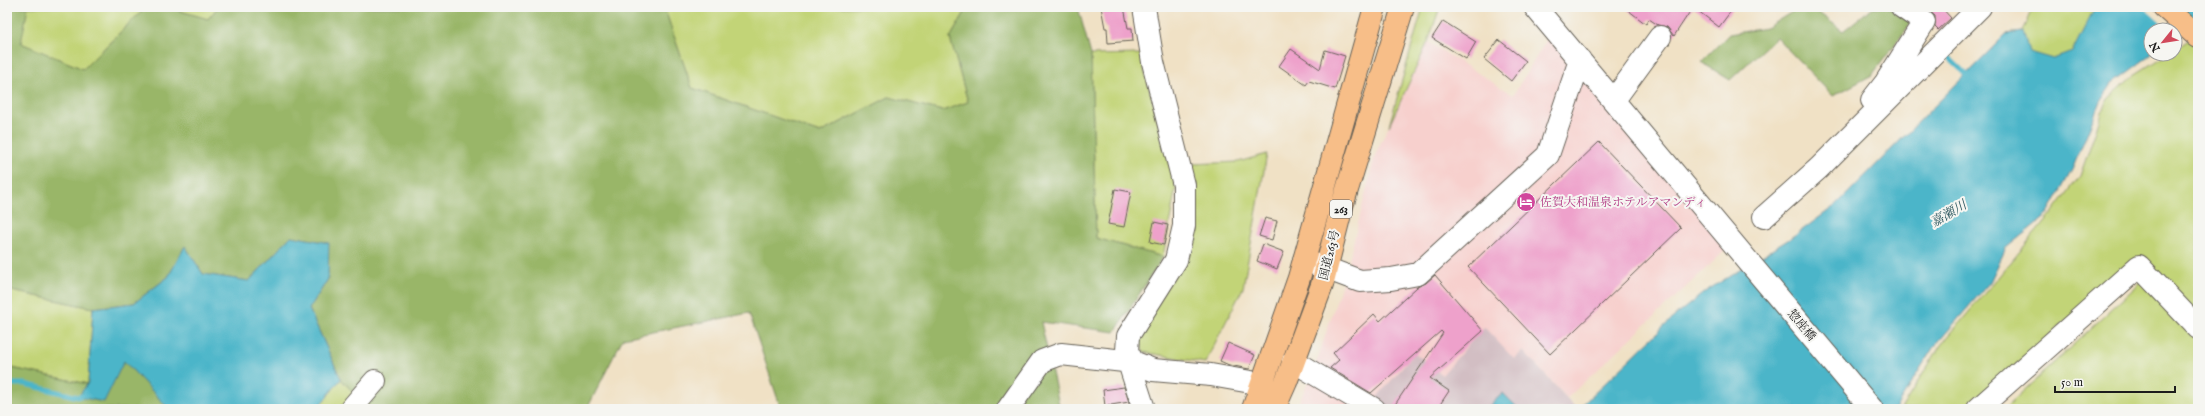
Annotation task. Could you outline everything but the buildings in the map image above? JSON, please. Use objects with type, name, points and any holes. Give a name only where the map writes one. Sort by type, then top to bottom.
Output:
[{"type":"highway","name":"国道263号","points":[[1253,409],[1262,387],[1304,260],[1375,7]]},
{"type":"highway","name":"国道263号","points":[[1274,409],[1326,269],[1342,206],[1403,7]]},
{"type":"highway","points":[[2164,7],[2198,37]]},
{"type":"street","points":[[1133,362],[1127,351],[1128,336],[1176,260],[1184,226],[1184,186],[1153,62],[1144,7]]},
{"type":"street","name":"惣座橋","points":[[1535,7],[1872,409]]},
{"type":"street","points":[[1865,122],[1864,110],[1886,82],[1924,22],[1902,7]]},
{"type":"street","points":[[1764,217],[1819,168],[1980,7]]},
{"type":"street","points":[[1614,100],[1660,37]]},
{"type":"street","points":[[1304,260],[1360,281],[1391,279],[1418,274],[1548,155],[1580,60]]},
{"type":"street","points":[[1978,409],[2139,266],[2198,328]]},
{"type":"street","points":[[1008,409],[1042,361],[1062,354],[1133,362],[1153,370],[1211,375],[1251,382],[1262,387]]},
{"type":"street","points":[[1293,361],[1374,409]]},
{"type":"street","points":[[1133,362],[1130,368],[1144,409]]},
{"type":"street","points":[[351,409],[375,381]]},
{"type":"shaded area","name":"佐賀大和温泉ホテルアマンディ","points":[[1549,36],[1728,248],[1567,398],[1523,351],[1514,359],[1442,375],[1415,353],[1370,409],[1296,409],[1315,367],[1347,268],[1375,155],[1428,42],[1513,95]]},
{"type":"shaded area","points":[[1484,327],[1514,359],[1523,351],[1575,407],[1573,409],[1370,409],[1372,403],[1415,353],[1442,375]]},
{"type":"green space","points":[[7,7],[28,7],[21,43],[83,69],[146,7],[166,7],[208,19],[218,7],[664,7],[692,88],[820,133],[889,97],[942,111],[968,102],[950,38],[968,7],[1078,7],[1091,55],[1096,238],[1163,257],[1115,332],[1041,322],[1060,409],[781,409],[749,313],[623,338],[587,409],[368,409],[341,379],[309,309],[328,279],[328,243],[291,236],[249,281],[203,274],[185,246],[168,277],[134,303],[93,308],[7,290]]},
{"type":"green space","points":[[28,7],[146,7],[83,69],[20,43]]},
{"type":"green space","points":[[166,7],[218,7],[208,19]]},
{"type":"green space","points":[[664,7],[968,7],[950,38],[968,102],[942,111],[889,97],[820,133],[692,88]]},
{"type":"green space","points":[[1423,7],[1440,7],[1428,42],[1389,126]]},
{"type":"green space","points":[[1800,7],[1811,7],[1843,31],[1873,7],[1887,7],[1911,23],[1872,75],[1833,96],[1776,37],[1730,80],[1701,62],[1729,34],[1766,28]]},
{"type":"green space","points":[[2033,7],[2111,7],[2057,69],[2004,48],[2006,34],[2023,32]]},
{"type":"green space","points":[[2198,34],[2198,320],[2139,258],[1965,409],[1901,409],[1941,345],[2053,212],[2080,176],[2106,101],[2134,75],[2154,62],[2183,62],[2183,44]]},
{"type":"green space","points":[[1140,54],[1176,187],[1163,257],[1096,238],[1091,55]]},
{"type":"green space","points":[[1267,154],[1243,288],[1205,363],[1143,352],[1137,332],[1191,245],[1191,164],[1238,162]]},
{"type":"green space","points":[[2144,279],[2198,337],[2198,409],[2004,409]]},
{"type":"green space","points":[[7,290],[93,308],[88,384],[7,367]]},
{"type":"green space","points":[[124,360],[169,409],[7,409],[7,367],[88,384],[78,397]]},
{"type":"green space","points":[[341,379],[368,409],[317,409]]},
{"type":"water","name":"嘉瀬川","points":[[2095,7],[2198,7],[2198,22],[2183,32],[2183,22],[2143,22],[2143,61],[2112,84],[2100,102],[2072,170],[2047,215],[2006,248],[1990,282],[1933,348],[1895,409],[1578,409],[1677,314],[1706,291],[1794,236],[1836,205],[2006,34],[2023,32],[2029,52],[2053,59],[2072,52]]},
{"type":"water","points":[[291,236],[329,243],[328,279],[309,309],[341,379],[317,409],[169,409],[124,361],[104,402],[78,397],[88,383],[93,308],[134,303],[168,277],[185,246],[203,274],[249,281]]},
{"type":"water","points":[[1503,393],[1519,409],[1486,409]]},
{"type":"pier","points":[[2144,7],[2184,7],[2183,22],[2161,22]]},
{"type":"waterway","points":[[1950,59],[1969,77]]},
{"type":"waterway","points":[[7,384],[25,384],[78,397],[84,395]]},
{"type":"place","name":"佐賀大和温泉ホテルアマンディ","points":[[1526,202]]}]
